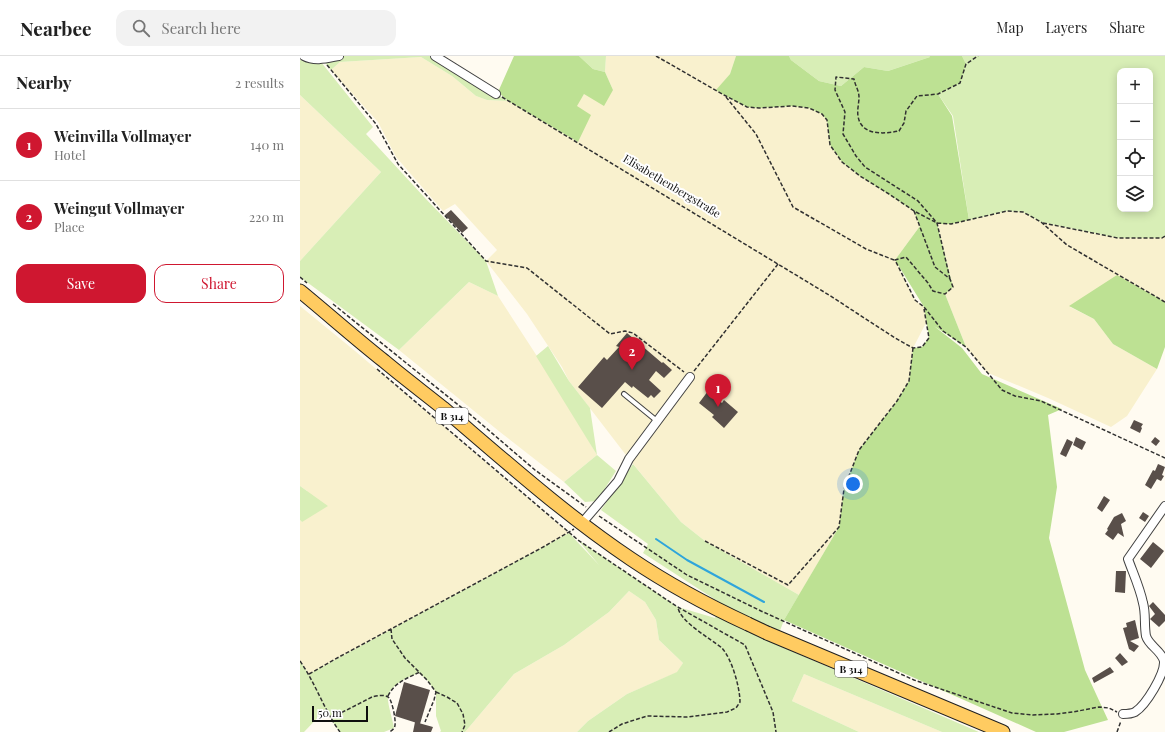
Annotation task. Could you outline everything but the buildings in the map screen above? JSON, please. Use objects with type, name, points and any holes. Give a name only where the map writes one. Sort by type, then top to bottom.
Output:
[{"type":"main road","name":"B 314","points":[[306,289],[382,360],[438,404],[537,488],[582,524],[659,577],[709,605],[767,633],[1003,732]]},
{"type":"street","points":[[304,56],[307,58],[322,59],[339,56]]},
{"type":"street","points":[[435,56],[496,94]]},
{"type":"street","points":[[582,524],[618,481],[629,459],[690,376]]},
{"type":"street","points":[[1123,714],[1134,713],[1144,704],[1154,691],[1164,668],[1162,652],[1151,645],[1146,637],[1143,603],[1128,559],[1165,506]]},
{"type":"lane","points":[[624,394],[657,421]]},
{"type":"path","points":[[656,56],[747,107],[759,108],[792,106],[816,111],[822,114],[826,120],[830,145],[842,162],[860,176],[914,211],[937,223],[951,224],[1007,211],[1023,212],[1041,222],[1067,245],[1165,302]]},
{"type":"path","points":[[724,95],[756,134],[793,206],[866,249],[895,260],[906,257],[933,291],[945,294],[953,287],[937,223],[918,201],[865,167],[856,156],[843,134],[845,112],[835,90],[836,77],[854,79],[859,96],[858,116],[862,125],[869,131],[888,133],[899,131],[904,123],[906,111],[917,96],[938,94],[960,83],[966,64],[978,56]]},
{"type":"path","points":[[322,59],[376,124],[398,164],[486,261],[527,268],[610,334],[625,331],[633,333],[690,376],[778,264]]},
{"type":"path","name":"Elisabethenbergstraße","points":[[496,94],[829,295],[913,348]]},
{"type":"path","points":[[914,211],[935,267],[950,279]]},
{"type":"path","points":[[1041,222],[1118,238],[1162,238],[1165,236]]},
{"type":"path","points":[[895,260],[915,300],[924,307],[942,331],[966,347],[1002,390],[1015,396],[1041,401],[1165,458]]},
{"type":"path","points":[[300,277],[306,289]]},
{"type":"path","points":[[331,302],[472,416],[535,470],[592,511],[687,575],[761,611],[914,680],[1012,713],[1033,715],[1057,714],[1099,707],[1108,708],[1123,714],[1117,732]]},
{"type":"path","points":[[705,541],[788,585],[839,527],[844,489],[859,450],[897,401],[909,381],[913,348],[922,348],[929,338],[924,307]]},
{"type":"path","points":[[373,366],[578,540],[678,607],[745,645],[773,712],[776,732]]},
{"type":"path","points":[[309,674],[569,533]]},
{"type":"path","points":[[609,732],[622,724],[647,716],[687,717],[727,712],[736,708],[740,702],[740,695],[732,664],[727,653],[690,624],[678,611],[678,607]]},
{"type":"path","points":[[391,629],[392,639],[405,658],[420,672],[436,692],[457,703],[463,714],[465,725],[462,732]]},
{"type":"path","points":[[300,661],[309,674],[331,718],[340,732]]},
{"type":"path","points":[[388,696],[391,690],[403,679],[420,672]]},
{"type":"path","points":[[425,722],[436,692]]},
{"type":"path","points":[[331,718],[372,697],[388,696]]},
{"type":"path","points":[[388,696],[392,705],[395,725],[389,732]]},
{"type":"shaded area","points":[[606,56],[736,56],[730,74],[717,90],[747,107],[759,108],[792,106],[809,108],[822,114],[827,120],[830,145],[842,162],[860,176],[914,211],[920,226],[895,260],[915,300],[924,307],[927,321],[913,348],[909,381],[897,401],[859,450],[844,489],[839,527],[799,595],[705,541],[681,522],[629,459],[569,381],[562,367],[527,314],[486,261],[497,250],[455,204],[443,211],[396,157],[378,122],[331,70],[340,62],[421,57],[452,76],[476,96],[487,100],[508,101],[578,142],[576,106],[584,94],[613,90],[605,72]]},
{"type":"shaded area","points":[[300,95],[381,172],[300,261]]},
{"type":"shaded area","points":[[1007,211],[1023,212],[1041,222],[1118,238],[1162,238],[1165,236],[1165,302],[1150,294],[1070,307],[1094,319],[1113,344],[1157,369],[1127,416],[1111,427],[986,372],[966,347],[945,294],[953,287],[937,223],[951,224]]},
{"type":"shaded area","points":[[469,282],[498,296],[559,390],[597,455],[564,482],[399,350]]},
{"type":"shaded area","points":[[300,306],[569,533],[309,674],[300,661],[300,520],[302,522],[307,491],[300,486]]},
{"type":"shaded area","points":[[629,591],[645,602],[656,620],[659,640],[683,663],[678,672],[627,694],[588,721],[577,732],[465,732],[514,674],[564,645],[609,612]]},
{"type":"shaded area","points":[[804,674],[942,732],[859,732],[792,701]]},
{"type":"green space","points":[[339,56],[435,56],[508,101],[487,100],[476,96],[452,76],[421,57],[340,62],[331,70],[322,59]]},
{"type":"green space","points":[[514,56],[579,56],[593,69],[605,72],[613,90],[604,106],[584,94],[577,106],[591,115],[578,142],[508,101],[498,92]]},
{"type":"green space","points":[[579,56],[606,56],[605,72],[593,69]]},
{"type":"green space","points":[[736,56],[789,56],[791,60],[819,81],[841,86],[864,67],[888,71],[930,57],[929,56],[962,56],[966,64],[960,83],[938,94],[952,116],[969,220],[951,224],[937,224],[953,287],[945,294],[966,347],[934,326],[962,348],[982,374],[1062,409],[1048,415],[1057,487],[1049,538],[1085,670],[1108,720],[1064,732],[1036,732],[784,620],[839,527],[844,489],[859,450],[897,401],[909,381],[913,348],[922,347],[929,337],[924,307],[895,260],[920,226],[914,211],[860,176],[842,162],[830,145],[827,120],[822,114],[809,108],[792,106],[759,108],[747,107],[716,90],[730,74]]},
{"type":"green space","points":[[789,56],[930,57],[888,71],[864,67],[841,86],[819,81],[791,60]]},
{"type":"green space","points":[[962,56],[1165,56],[1165,236],[1162,238],[1118,238],[1041,222],[1023,212],[1007,211],[969,220],[953,116],[938,94],[960,83],[966,64]]},
{"type":"green space","points":[[300,60],[321,62],[373,127],[366,134],[486,261],[498,296],[469,282],[399,350],[300,277],[300,261],[381,172],[300,95]]},
{"type":"green space","points":[[1117,275],[1165,302],[1165,347],[1157,369],[1113,344],[1094,319],[1069,306]]},
{"type":"green space","points":[[548,346],[569,381],[590,408],[597,455],[536,356]]},
{"type":"green space","points":[[597,455],[616,471],[597,501],[585,502],[564,482]]},
{"type":"green space","points":[[633,464],[681,522],[705,541],[799,595],[784,620],[775,644],[979,732],[942,732],[804,674],[792,701],[859,732],[577,732],[588,721],[627,694],[677,672],[683,663],[659,640],[656,620],[645,602],[629,591],[609,612],[564,645],[514,674],[465,732],[440,732],[441,731],[436,716],[436,692],[427,680],[419,673],[400,682],[389,693],[388,703],[394,728],[384,732],[340,732],[326,709],[304,732],[300,732],[300,661],[309,674],[569,533],[599,565],[578,540],[678,607],[715,618],[722,604],[643,553],[648,544],[601,510]]},
{"type":"green space","points":[[300,486],[328,506],[302,522],[300,520]]},
{"type":"waterway","points":[[656,539],[687,560],[764,602]]},
{"type":"place","name":"Weingut Vollmayer","points":[[632,370]]},
{"type":"place","name":"Weinvilla Vollmayer","points":[[718,407]]}]
